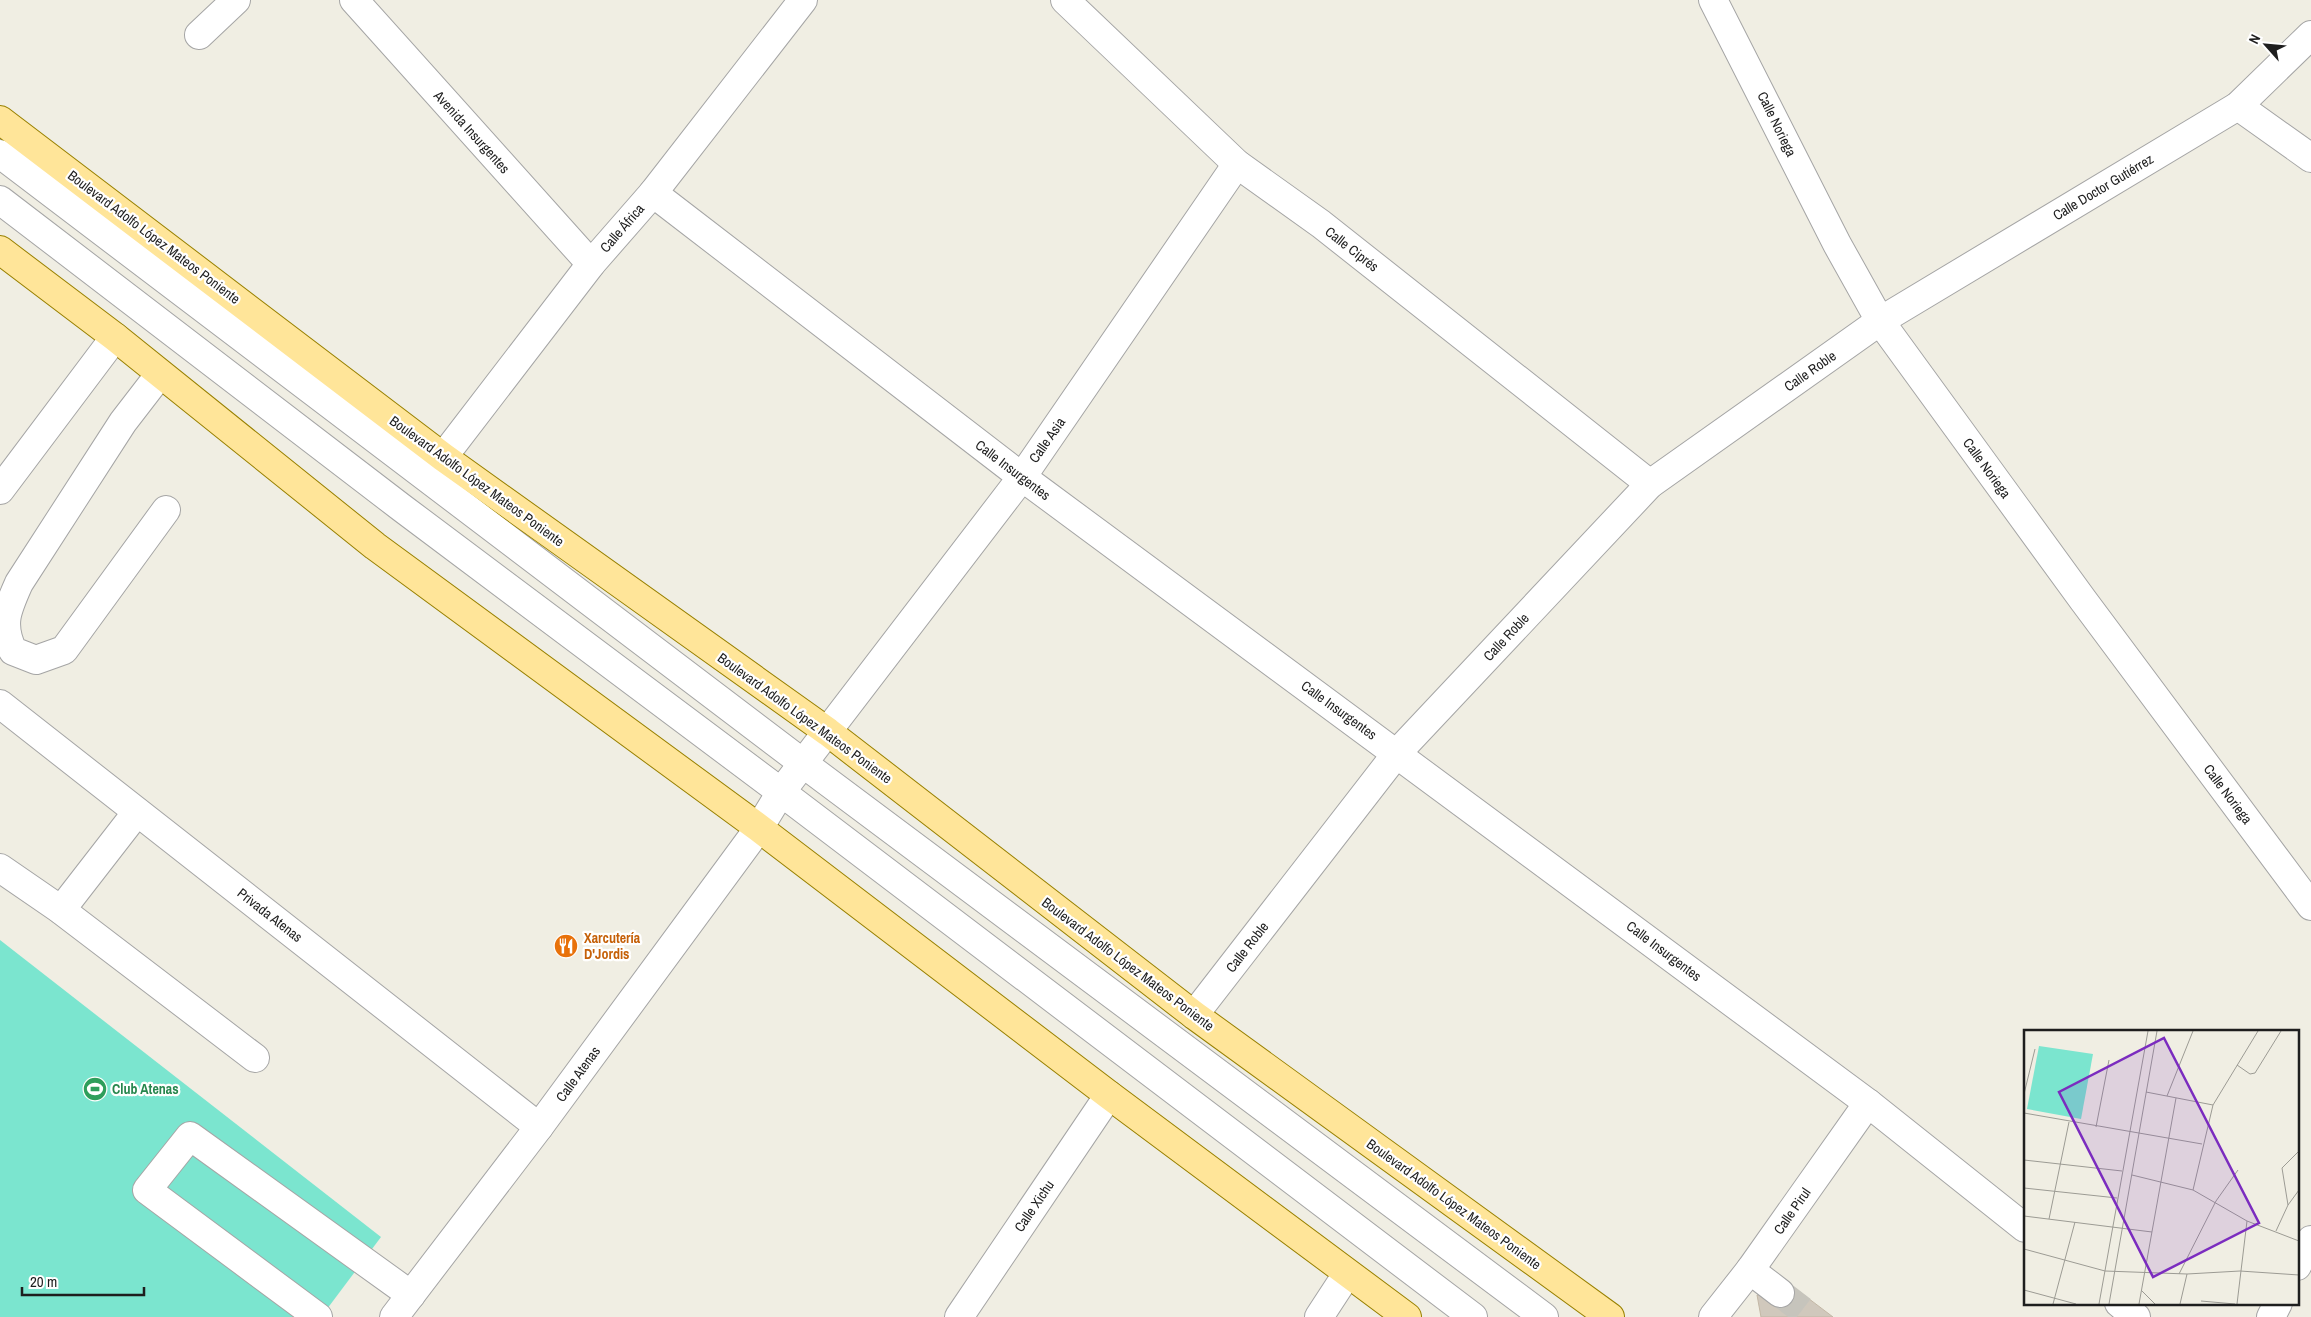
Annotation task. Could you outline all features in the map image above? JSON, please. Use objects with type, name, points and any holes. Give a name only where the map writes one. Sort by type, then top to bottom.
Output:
[{"type":"main road","name":"Boulevard Adolfo López Mateos Poniente","points":[[0,120],[442,457],[828,732],[1194,1015],[1610,1317]]},
{"type":"main road","points":[[0,250],[115,337],[374,546],[759,828],[1109,1095],[1406,1317]]},
{"type":"street","points":[[199,35],[236,0]]},
{"type":"street","name":"Avenida Insurgentes","points":[[354,0],[591,264]]},
{"type":"street","name":"Calle África","points":[[442,457],[591,264],[653,192],[803,0]]},
{"type":"street","name":"Calle Ciprés","points":[[1065,0],[1237,164],[1321,224],[1650,484]]},
{"type":"street","name":"Calle Noriega","points":[[1713,0],[1836,244],[1880,321],[2083,600],[2311,906]]},
{"type":"street","name":"Calle Doctor Gutiérrez","points":[[1880,321],[2238,106],[2311,35]]},
{"type":"street","points":[[2238,106],[2311,158]]},
{"type":"street","points":[[0,154],[804,764],[1544,1317]]},
{"type":"street","name":"Calle Asia","points":[[780,792],[804,764],[1022,477],[1237,164]]},
{"type":"street","name":"Calle Insurgentes","points":[[653,192],[1022,477],[1868,1103],[2024,1227]]},
{"type":"street","points":[[0,200],[402,508],[1473,1317]]},
{"type":"street","name":"Calle Roble","points":[[1194,1015],[1396,753],[1650,484],[1880,321]]},
{"type":"street","points":[[0,490],[115,337]]},
{"type":"street","points":[[160,374],[123,422],[19,583],[8,608],[4,635],[13,651],[36,660],[64,650],[166,510]]},
{"type":"street","name":"Privada Atenas","points":[[0,704],[539,1127]]},
{"type":"street","name":"Calle Atenas","points":[[394,1317],[539,1127],[759,828],[780,792]]},
{"type":"street","points":[[61,910],[137,812]]},
{"type":"street","points":[[0,868],[61,910],[255,1058]]},
{"type":"street","name":"Calle Xichu","points":[[959,1317],[1109,1095]]},
{"type":"street","name":"Calle Pirul","points":[[1713,1317],[1750,1270],[1868,1103]]},
{"type":"street","points":[[318,1317],[147,1190],[190,1136],[411,1295]]},
{"type":"street","points":[[2298,1264],[2311,1240]]},
{"type":"street","points":[[1750,1270],[1780,1293]]},
{"type":"street","points":[[1319,1317],[1347,1274]]},
{"type":"street","points":[[2120,1304],[2136,1317]]},
{"type":"street","points":[[2271,1317],[2278,1304]]},
{"type":"shaded area","name":"Club Atenas","points":[[0,940],[381,1237],[321,1317],[0,1317]]},
{"type":"building","points":[[1800,1292],[1833,1317],[1761,1317],[1757,1295]]},
{"type":"tunnel","points":[[1780,1293],[1811,1317]]},
{"type":"place","name":"Xarcutería D'Jordis","points":[[566,946]]},
{"type":"place","name":"Club Atenas","points":[[95,1089]]}]
